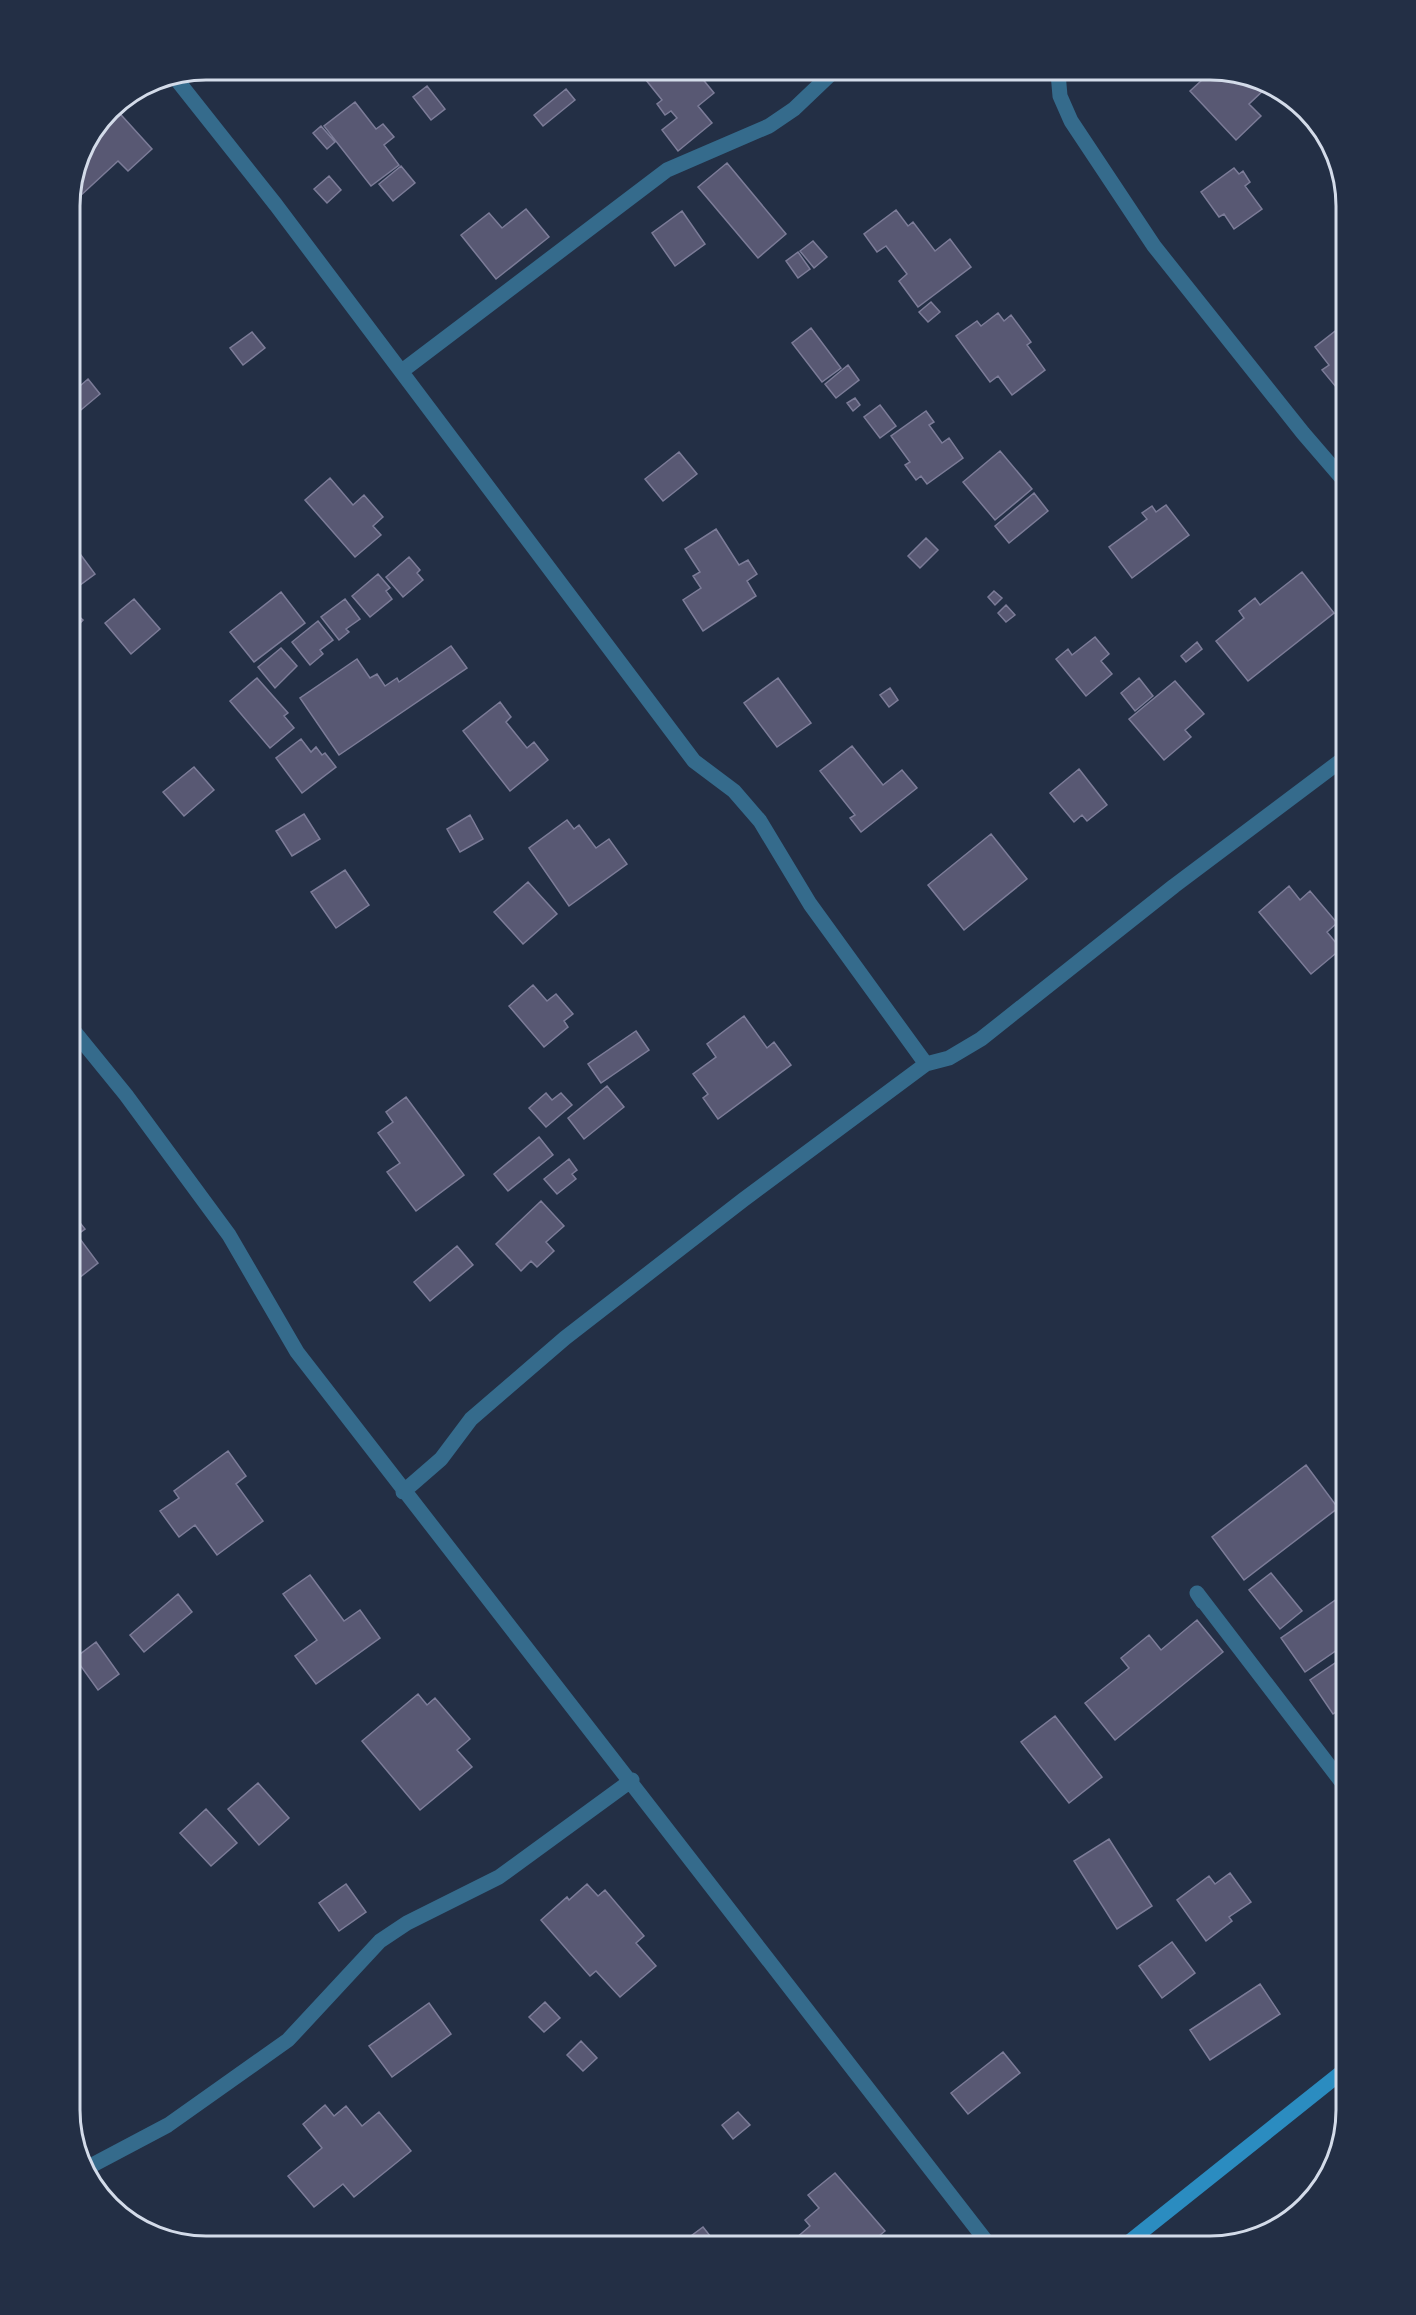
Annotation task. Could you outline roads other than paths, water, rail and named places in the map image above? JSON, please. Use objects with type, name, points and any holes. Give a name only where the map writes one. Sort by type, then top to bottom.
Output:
[{"type":"street","points":[[402,371],[667,170],[769,126],[794,110],[825,80]]},
{"type":"street","points":[[1059,80],[1060,96],[1071,121],[1154,246],[1336,471]]},
{"type":"street","points":[[179,83],[276,205],[694,761],[734,791],[760,821],[810,904],[926,1064]]},
{"type":"street","points":[[403,1492],[441,1459],[471,1419],[565,1338],[926,1064],[949,1058],[981,1039],[1174,886],[1336,764]]},
{"type":"street","points":[[80,1039],[126,1095],[229,1235],[297,1352],[403,1492],[632,1780],[982,2236]]},
{"type":"street","points":[[1203,1602],[1336,1775]]},
{"type":"street","points":[[92,2165],[168,2125],[288,2040],[380,1941],[407,1923],[499,1877],[632,1780]]},
{"type":"street","points":[[1137,2236],[1336,2077]]}]
